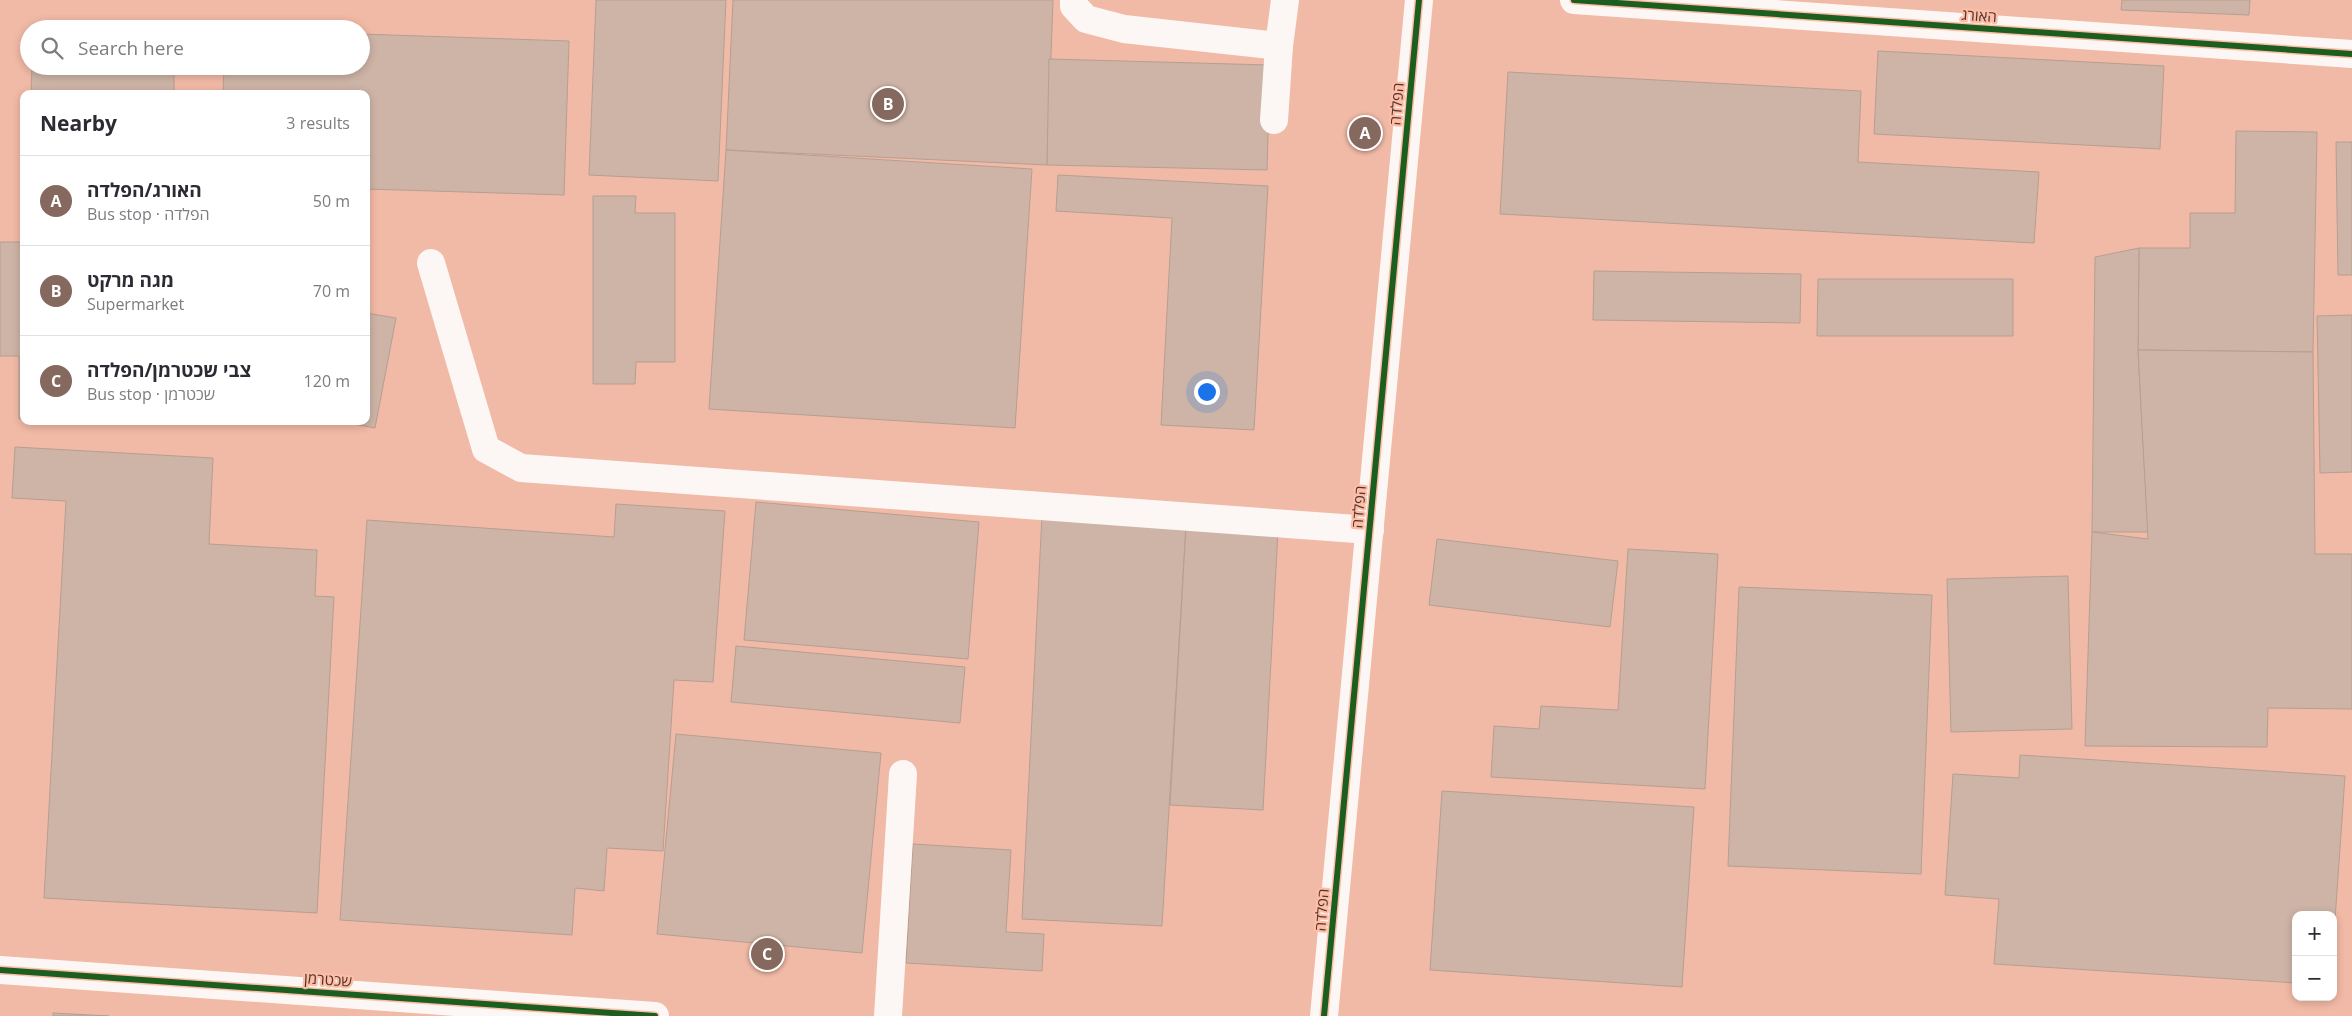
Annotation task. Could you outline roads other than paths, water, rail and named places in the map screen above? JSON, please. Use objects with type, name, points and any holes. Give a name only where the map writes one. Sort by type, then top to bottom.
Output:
[{"type":"street","points":[[1074,0],[1074,6],[1086,19],[1124,29],[1279,46]]},
{"type":"street","points":[[1274,120],[1279,46],[1285,0]]},
{"type":"street","name":"הפלדה","points":[[1324,1016],[1420,0]]},
{"type":"street","name":"האורג","points":[[1574,0],[2352,54]]},
{"type":"street","points":[[431,263],[486,450],[521,468],[1370,530]]},
{"type":"street","points":[[888,1016],[903,774]]},
{"type":"street","name":"שכטרמן","points":[[0,970],[655,1016]]},
{"type":"place","name":"מגה מרקט","points":[[888,104]]},
{"type":"place","name":"האורג/הפלדה","points":[[1365,133]]},
{"type":"place","name":"צבי שכטרמן/הפלדה","points":[[767,954]]}]
